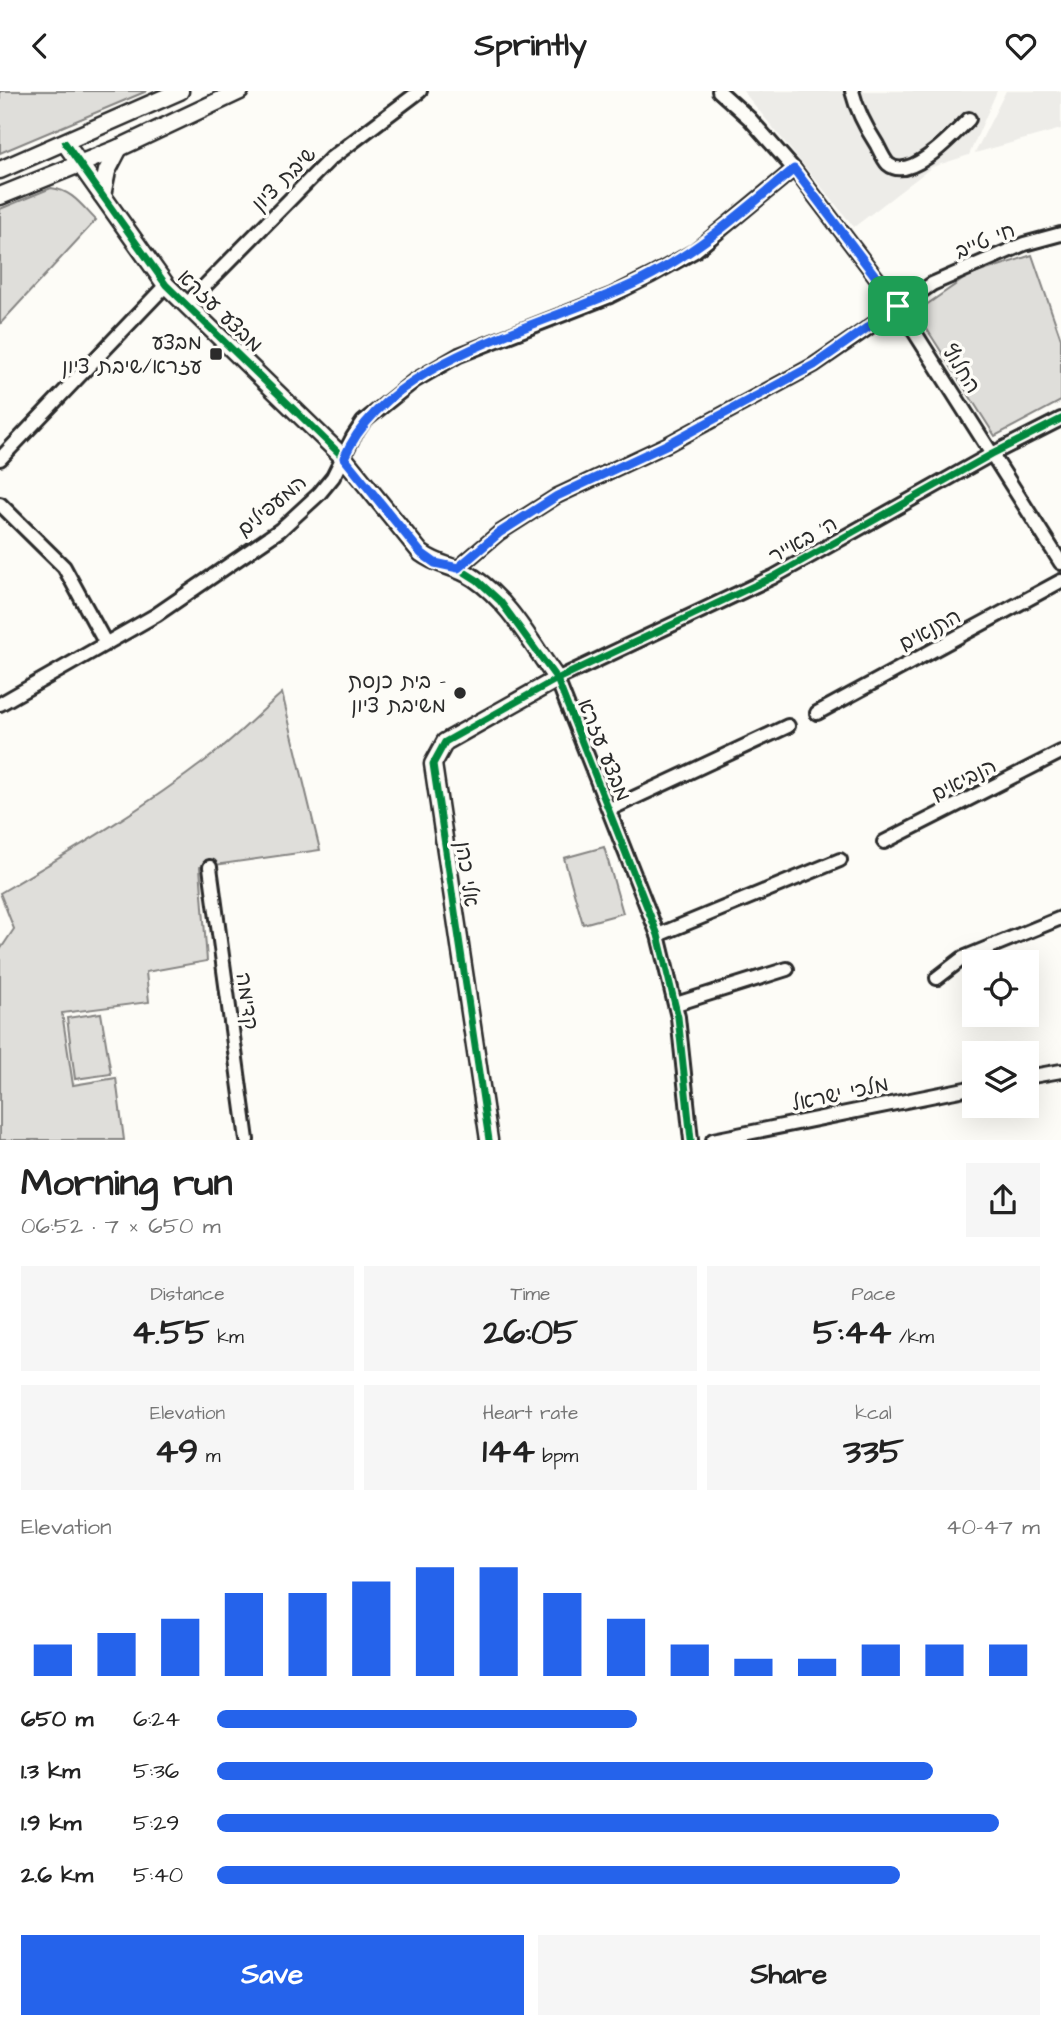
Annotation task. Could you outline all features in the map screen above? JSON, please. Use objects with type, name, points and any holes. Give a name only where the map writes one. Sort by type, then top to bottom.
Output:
[{"type":"street","points":[[0,170],[180,91]]},
{"type":"street","points":[[0,196],[81,165],[240,91]]},
{"type":"street","name":"שיבת ציון","points":[[186,305],[330,159],[420,91]]},
{"type":"street","name":"החלוץ","points":[[719,91],[749,118],[794,169],[898,306],[1061,563]]},
{"type":"street","points":[[852,91],[866,127],[889,164],[898,168],[912,166],[930,156],[969,119]]},
{"type":"street","name":"מבצע עזרא","points":[[65,142],[166,285],[344,458],[421,553],[435,563],[458,568],[500,600],[557,679],[658,935],[676,1004],[691,1140]]},
{"type":"street","points":[[102,195],[107,171],[119,148]]},
{"type":"street","name":"המעפילים","points":[[0,704],[156,615],[279,530],[319,494],[333,477],[363,422],[414,381],[459,355],[610,296],[652,275],[695,251],[794,169]]},
{"type":"street","name":"חי טייב","points":[[458,568],[499,533],[557,496],[668,444],[814,365],[932,283],[1024,244],[1061,234]]},
{"type":"street","points":[[0,459],[166,285]]},
{"type":"street","name":"ה' באייר","points":[[557,679],[773,577],[992,454],[1061,419]]},
{"type":"street","points":[[0,504],[64,567],[106,644]]},
{"type":"street","name":"התנאים","points":[[817,713],[1061,582]]},
{"type":"street","name":"אלי כהן","points":[[489,1140],[433,764],[445,743],[557,679]]},
{"type":"street","points":[[610,809],[788,726]]},
{"type":"street","name":"הנביאים","points":[[884,842],[1061,753]]},
{"type":"street","points":[[658,935],[840,860]]},
{"type":"street","name":"קדימה","points":[[210,867],[247,1140]]},
{"type":"street","points":[[937,978],[963,958],[1061,918]]},
{"type":"street","points":[[676,1004],[787,969]]},
{"type":"street","points":[[1039,1075],[1061,1071]]},
{"type":"street","name":"מלכי ישראל","points":[[713,1140],[962,1090]]},
{"type":"shaded area","points":[[0,91],[147,91],[0,153]]},
{"type":"shaded area","points":[[743,91],[997,91],[969,155],[932,167],[854,227]]},
{"type":"shaded area","points":[[1006,91],[1061,91],[1061,129],[975,153]]},
{"type":"shaded area","points":[[51,188],[71,195],[96,220],[0,324],[0,209]]},
{"type":"shaded area","points":[[1032,255],[1061,339],[1061,401],[995,436],[916,312],[968,276]]},
{"type":"shaded area","points":[[282,693],[320,850],[200,867],[207,961],[146,972],[149,1002],[62,1013],[73,1085],[116,1078],[124,1140],[0,1140],[0,950],[14,929],[0,893],[81,845],[185,776],[219,750]]},
{"type":"shaded area","points":[[604,847],[623,913],[583,924],[564,858]]},
{"type":"shaded area","points":[[101,1013],[111,1074],[75,1079],[67,1018]]},
{"type":"cycle path","points":[[65,143],[166,285],[344,458],[421,553],[435,563],[458,568],[477,580],[500,601],[557,679],[658,935],[678,1017],[691,1140]]},
{"type":"cycle path","points":[[489,1140],[433,764],[445,742],[557,679],[773,577],[992,454],[1061,419]]},
{"type":"place","name":"מבצע עזרא/שיבת ציון","points":[[216,354]]},
{"type":"place","name":"בית כנסת - משיבת ציון","points":[[460,693]]},
{"type":"route","points":[[794,169],[898,306],[814,365],[668,444],[557,496],[499,533],[458,568],[435,563],[421,553],[344,458],[363,422],[414,381],[459,355],[610,296],[652,275],[695,251],[794,169]]}]
